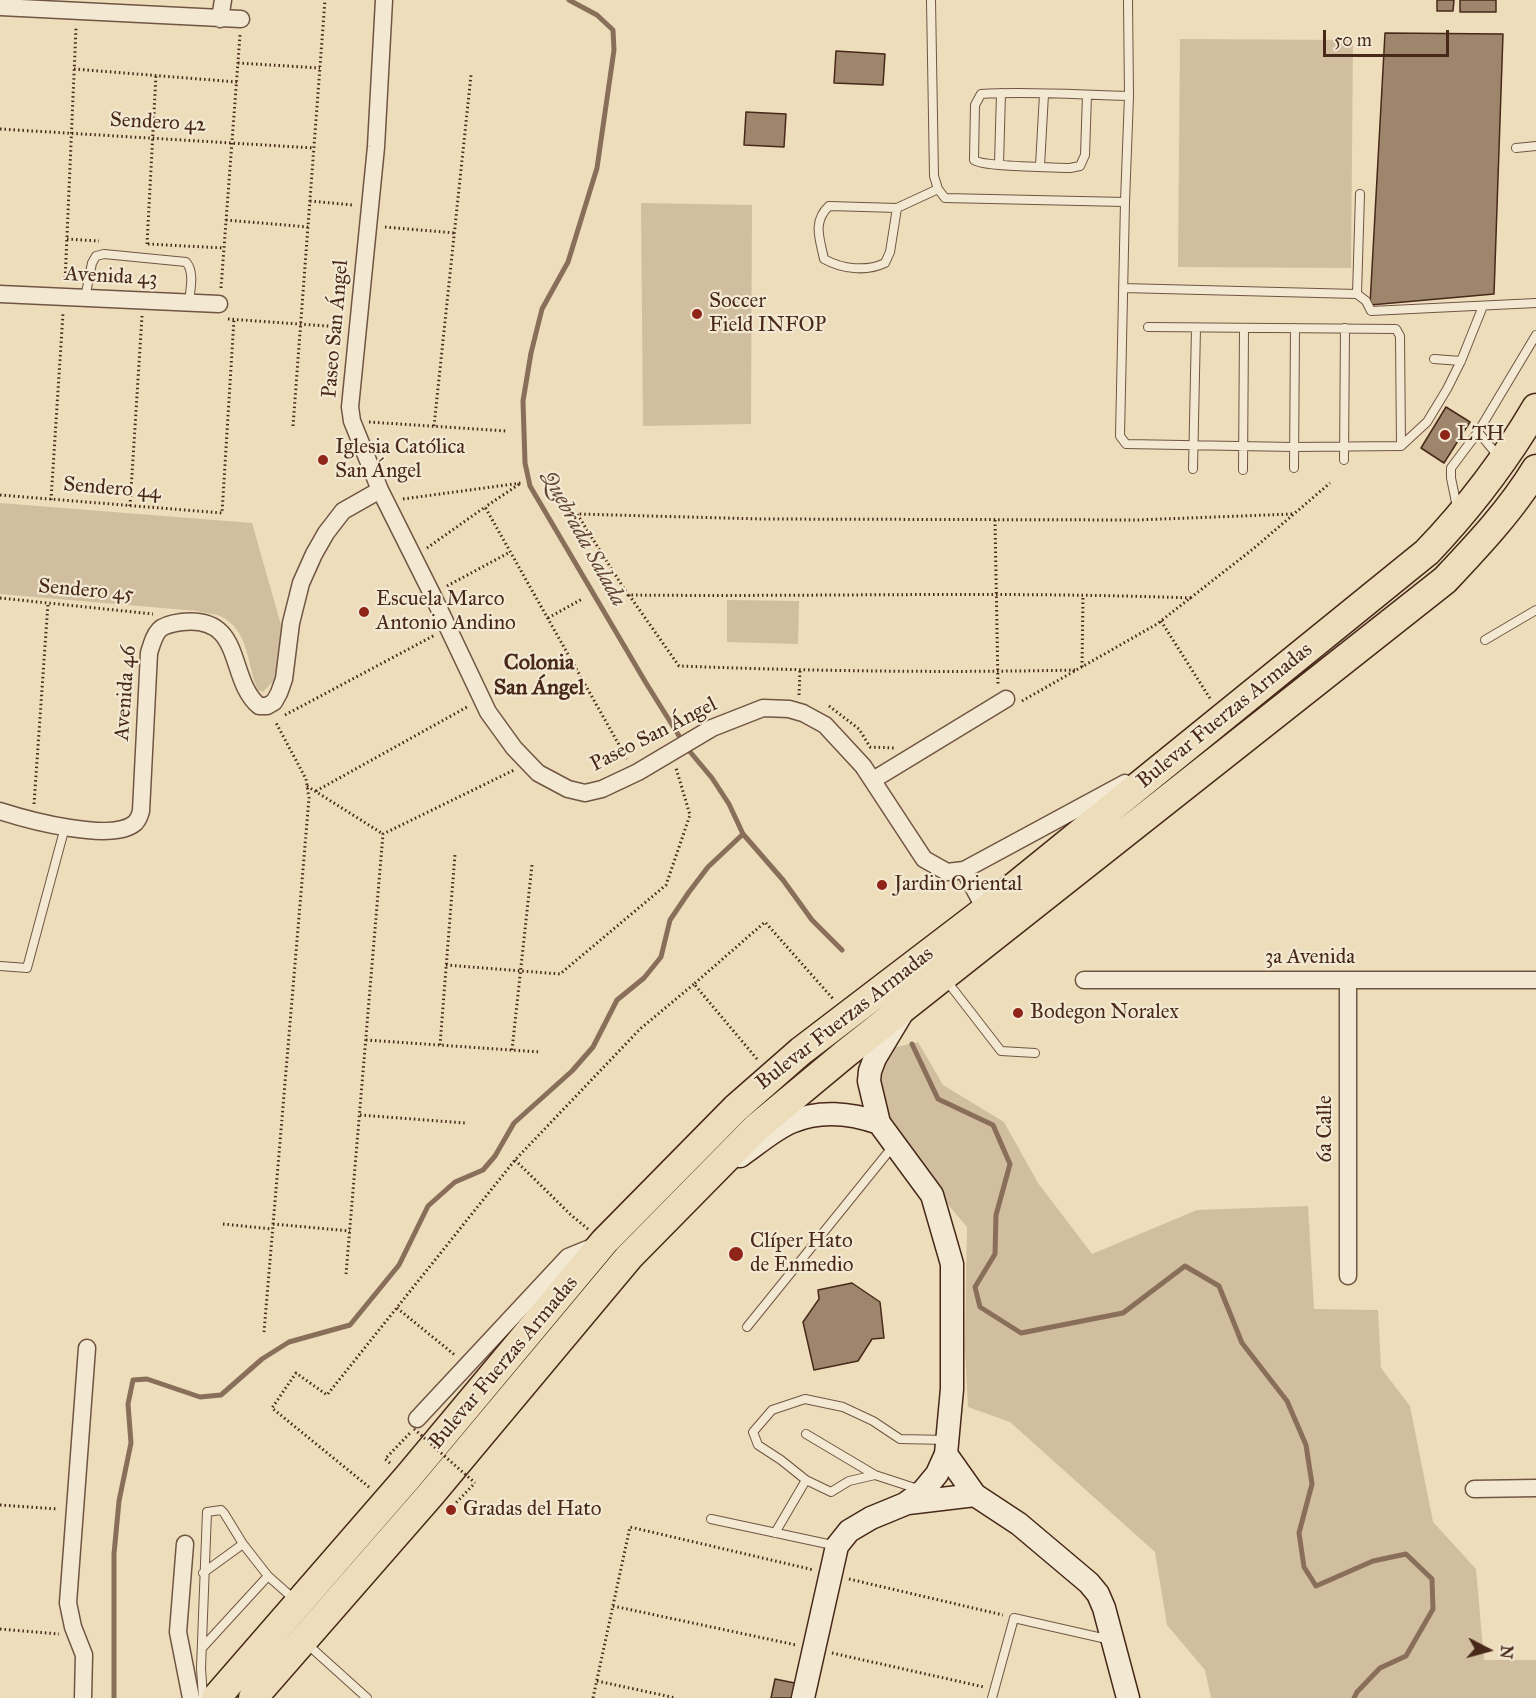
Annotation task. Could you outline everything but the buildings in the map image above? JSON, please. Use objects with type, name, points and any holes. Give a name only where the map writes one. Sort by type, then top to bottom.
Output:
[{"type":"highway","name":"Bulevar Fuerzas Armadas","points":[[216,1698],[387,1501],[604,1242],[736,1108],[772,1076],[985,909],[1427,552],[1460,519],[1503,461],[1536,408]]},
{"type":"highway","name":"Bulevar Fuerzas Armadas","points":[[253,1698],[431,1494],[629,1257],[756,1128],[845,1054],[1412,608],[1445,580],[1476,547],[1509,510],[1536,469]]},
{"type":"street","points":[[220,19],[223,0]]},
{"type":"street","name":"Paseo San Ángel","points":[[384,0],[376,147],[350,407],[352,421],[382,496],[488,712],[514,748],[538,773],[568,789],[585,793],[602,789],[638,772],[712,728],[763,708],[789,709],[799,712],[825,725],[873,780],[924,859],[947,872],[964,870]]},
{"type":"street","points":[[0,7],[241,19]]},
{"type":"street","name":"Avenida 43","points":[[0,294],[219,304]]},
{"type":"street","points":[[1509,510],[1536,492]]},
{"type":"street","points":[[165,624],[194,621],[216,627],[229,642],[251,699],[259,706],[267,706],[274,702],[284,679],[291,624],[301,583],[314,554],[343,511],[382,496]]},
{"type":"street","name":"Avenida 46","points":[[0,811],[65,827],[110,832],[128,828],[137,822],[141,811],[148,653],[154,635],[165,624]]},
{"type":"street","points":[[873,780],[1002,694]]},
{"type":"street","points":[[985,909],[964,870],[1172,759]]},
{"type":"street","name":"3a Avenida","points":[[1084,980],[1536,980]]},
{"type":"street","name":"6a Calle","points":[[1348,981],[1348,1276]]},
{"type":"street","points":[[803,1698],[837,1546],[849,1531],[914,1497],[937,1474],[947,1447],[952,1389],[952,1264],[932,1196],[879,1124],[871,1091],[870,1071],[905,1008]]},
{"type":"street","points":[[703,1181],[790,1122],[821,1115],[843,1114],[879,1124]]},
{"type":"street","points":[[416,1424],[568,1257],[604,1242]]},
{"type":"street","points":[[83,1698],[84,1655],[68,1603],[87,1348]]},
{"type":"street","points":[[947,1447],[975,1495],[1019,1524],[1089,1583],[1098,1594],[1104,1608],[1128,1698]]},
{"type":"street","points":[[1474,1489],[1536,1488]]},
{"type":"street","points":[[914,1497],[975,1495]]},
{"type":"street","points":[[186,1544],[178,1632],[191,1698]]},
{"type":"lane","points":[[931,0],[934,176],[938,189],[945,198],[1125,202]]},
{"type":"lane","points":[[1128,0],[1129,96],[1120,436],[1126,444],[1401,446],[1427,422],[1461,361],[1483,306]]},
{"type":"lane","points":[[1087,95],[1084,155],[1080,166],[1070,168],[977,163],[972,156],[975,105],[981,94],[1001,93],[1087,95],[1129,96]]},
{"type":"lane","points":[[999,164],[1001,93]]},
{"type":"lane","points":[[1040,166],[1044,94]]},
{"type":"lane","points":[[1516,148],[1536,146]]},
{"type":"lane","points":[[897,208],[890,252],[885,263],[874,268],[856,268],[836,266],[824,259],[818,231],[821,214],[829,206],[897,208],[938,189]]},
{"type":"lane","points":[[1357,294],[1360,194]]},
{"type":"lane","points":[[85,298],[92,263],[96,256],[104,254],[186,262],[190,266],[191,274],[189,303]]},
{"type":"lane","points":[[1123,288],[1357,294],[1366,301],[1371,311],[1536,303]]},
{"type":"lane","points":[[1148,327],[1396,328],[1400,336],[1401,446]]},
{"type":"lane","points":[[1193,469],[1196,328]]},
{"type":"lane","points":[[1243,470],[1244,328]]},
{"type":"lane","points":[[1294,468],[1295,328]]},
{"type":"lane","points":[[1344,328],[1344,460]]},
{"type":"lane","points":[[1460,519],[1451,468],[1478,432],[1536,335]]},
{"type":"lane","points":[[1434,359],[1461,361]]},
{"type":"lane","points":[[1478,432],[1503,461]]},
{"type":"lane","points":[[1485,640],[1536,610]]},
{"type":"lane","points":[[0,966],[27,968],[65,827]]},
{"type":"lane","points":[[944,977],[1000,1051],[1035,1053]]},
{"type":"lane","points":[[747,1327],[894,1144]]},
{"type":"lane","points":[[875,1475],[849,1481],[831,1492],[806,1480],[758,1445],[753,1432],[772,1410],[806,1399],[843,1407],[873,1421],[900,1438],[947,1447]]},
{"type":"lane","points":[[806,1434],[914,1497]]},
{"type":"lane","points":[[775,1533],[806,1480]]},
{"type":"lane","points":[[203,1698],[201,1648],[207,1512],[221,1510],[243,1544],[268,1576],[298,1604]]},
{"type":"lane","points":[[711,1519],[837,1546]]},
{"type":"lane","points":[[203,1573],[243,1544]]},
{"type":"lane","points":[[201,1648],[268,1576]]},
{"type":"lane","points":[[993,1694],[1014,1618],[1112,1640]]},
{"type":"lane","points":[[303,1640],[367,1698]]},
{"type":"path","points":[[293,426],[325,0]]},
{"type":"path","points":[[51,500],[64,297],[77,11]]},
{"type":"path","points":[[241,19],[218,318],[358,329]]},
{"type":"path","points":[[238,63],[320,68]]},
{"type":"path","points":[[74,69],[237,82]]},
{"type":"path","points":[[147,244],[156,75]]},
{"type":"path","points":[[434,426],[471,75]]},
{"type":"path","name":"Sendero 42","points":[[0,129],[314,148]]},
{"type":"path","points":[[310,201],[370,207]]},
{"type":"path","points":[[226,220],[308,227]]},
{"type":"path","points":[[368,225],[455,233]]},
{"type":"path","points":[[130,506],[143,301]]},
{"type":"path","name":"Sendero 44","points":[[0,495],[222,513],[234,319]]},
{"type":"path","points":[[352,421],[506,431]]},
{"type":"path","points":[[382,496],[521,483],[413,557]]},
{"type":"path","points":[[1293,514],[1136,520],[762,519],[577,514],[628,595],[680,666],[998,672],[1077,670],[1161,621],[1253,549],[1330,483]]},
{"type":"path","points":[[485,507],[624,755],[638,772]]},
{"type":"path","points":[[995,520],[998,672],[1002,694]]},
{"type":"path","points":[[432,594],[510,552]]},
{"type":"path","points":[[628,595],[783,597],[1083,595],[1191,598]]},
{"type":"path","points":[[1082,667],[1083,595]]},
{"type":"path","name":"Sendero 45","points":[[0,598],[151,612],[165,624]]},
{"type":"path","points":[[548,618],[582,599]]},
{"type":"path","points":[[33,820],[48,603]]},
{"type":"path","points":[[1161,621],[1223,718]]},
{"type":"path","points":[[285,715],[447,628]]},
{"type":"path","points":[[799,712],[800,670]]},
{"type":"path","points":[[316,791],[482,699]]},
{"type":"path","points":[[264,1332],[309,798],[306,779],[267,706]]},
{"type":"path","points":[[829,706],[859,729],[870,747],[902,748]]},
{"type":"path","points":[[446,965],[560,975],[666,885],[690,815],[677,768],[668,754]]},
{"type":"path","points":[[383,834],[528,763]]},
{"type":"path","points":[[307,786],[383,834]]},
{"type":"path","points":[[346,1274],[383,834]]},
{"type":"path","points":[[440,1045],[455,854]]},
{"type":"path","points":[[512,1050],[532,865]]},
{"type":"path","points":[[387,1501],[272,1408],[296,1373],[327,1395],[515,1160],[640,1029],[765,922],[847,1016]]},
{"type":"path","points":[[694,984],[772,1076]]},
{"type":"path","points":[[366,1040],[540,1052]]},
{"type":"path","points":[[360,1115],[465,1123]]},
{"type":"path","points":[[515,1160],[571,1215],[604,1242]]},
{"type":"path","points":[[223,1224],[273,1229]]},
{"type":"path","points":[[273,1224],[350,1231]]},
{"type":"path","points":[[396,1308],[467,1366]]},
{"type":"path","points":[[385,1459],[416,1424],[475,1483],[451,1508]]},
{"type":"path","points":[[0,1505],[74,1510]]},
{"type":"path","points":[[593,1698],[630,1527],[1014,1618]]},
{"type":"path","points":[[613,1606],[814,1649],[993,1694]]},
{"type":"path","points":[[0,1629],[76,1635]]},
{"type":"path","points":[[597,1681],[676,1698]]},
{"type":"shaded area","points":[[1180,39],[1353,40],[1351,268],[1178,267]]},
{"type":"shaded area","name":"Soccer Field INFOP","points":[[641,203],[752,205],[751,424],[643,426]]},
{"type":"shaded area","points":[[0,503],[252,523],[283,632],[279,675],[263,692],[258,690],[242,639],[230,622],[217,615],[197,611],[0,594]]},
{"type":"shaded area","points":[[727,600],[799,601],[798,644],[727,642]]},
{"type":"shaded area","points":[[918,1042],[943,1085],[1004,1122],[1038,1183],[1092,1254],[1197,1210],[1308,1206],[1314,1309],[1378,1310],[1381,1368],[1410,1406],[1433,1522],[1476,1569],[1484,1660],[1536,1660],[1536,1698],[1211,1698],[1205,1670],[1167,1625],[1155,1552],[1010,1422],[968,1407],[965,1349],[967,1227],[944,1200],[887,1116],[877,1076],[892,1048]]},
{"type":"waterway","name":"Quebrada Salada","points":[[569,0],[597,15],[613,30],[614,50],[597,168],[568,262],[542,309],[531,353],[523,401],[525,463],[530,486],[646,683],[686,747],[712,778],[729,804],[743,834],[783,880],[812,920],[842,950]]},
{"type":"waterway","points":[[114,1697],[114,1554],[119,1501],[131,1443],[128,1404],[133,1380],[147,1379],[200,1397],[221,1395],[262,1359],[289,1342],[350,1325],[399,1265],[428,1206],[455,1182],[483,1170],[495,1156],[514,1123],[572,1071],[593,1047],[617,1000],[644,978],[661,957],[670,920],[689,892],[708,867],[743,834]]},
{"type":"waterway","name":"Quebrada Salada","points":[[912,1044],[938,1099],[993,1125],[1010,1164],[996,1215],[995,1254],[975,1287],[980,1307],[1021,1333],[1123,1313],[1185,1266],[1219,1286],[1242,1343],[1287,1401],[1306,1445],[1312,1484],[1299,1533],[1304,1567],[1316,1586],[1373,1561],[1406,1554],[1432,1579],[1433,1609],[1406,1656],[1380,1668],[1354,1698]]},
{"type":"place","name":"Soccer Field INFOP","points":[[697,314]]},
{"type":"place","name":"LTH","points":[[1445,435]]},
{"type":"place","name":"Iglesia Católica San Ángel","points":[[323,460]]},
{"type":"place","name":"Escuela Marco Antonio Andino","points":[[364,612]]},
{"type":"place","name":"Jardin Oriental","points":[[882,885]]},
{"type":"place","name":"Bodegon Noralex","points":[[1018,1013]]},
{"type":"place","name":"Clíper Hato de Enmedio","points":[[736,1254]]},
{"type":"place","name":"Gradas del Hato","points":[[451,1510]]},
{"type":"district","name":"Colonia San Ángel","points":[[539,676]]}]
